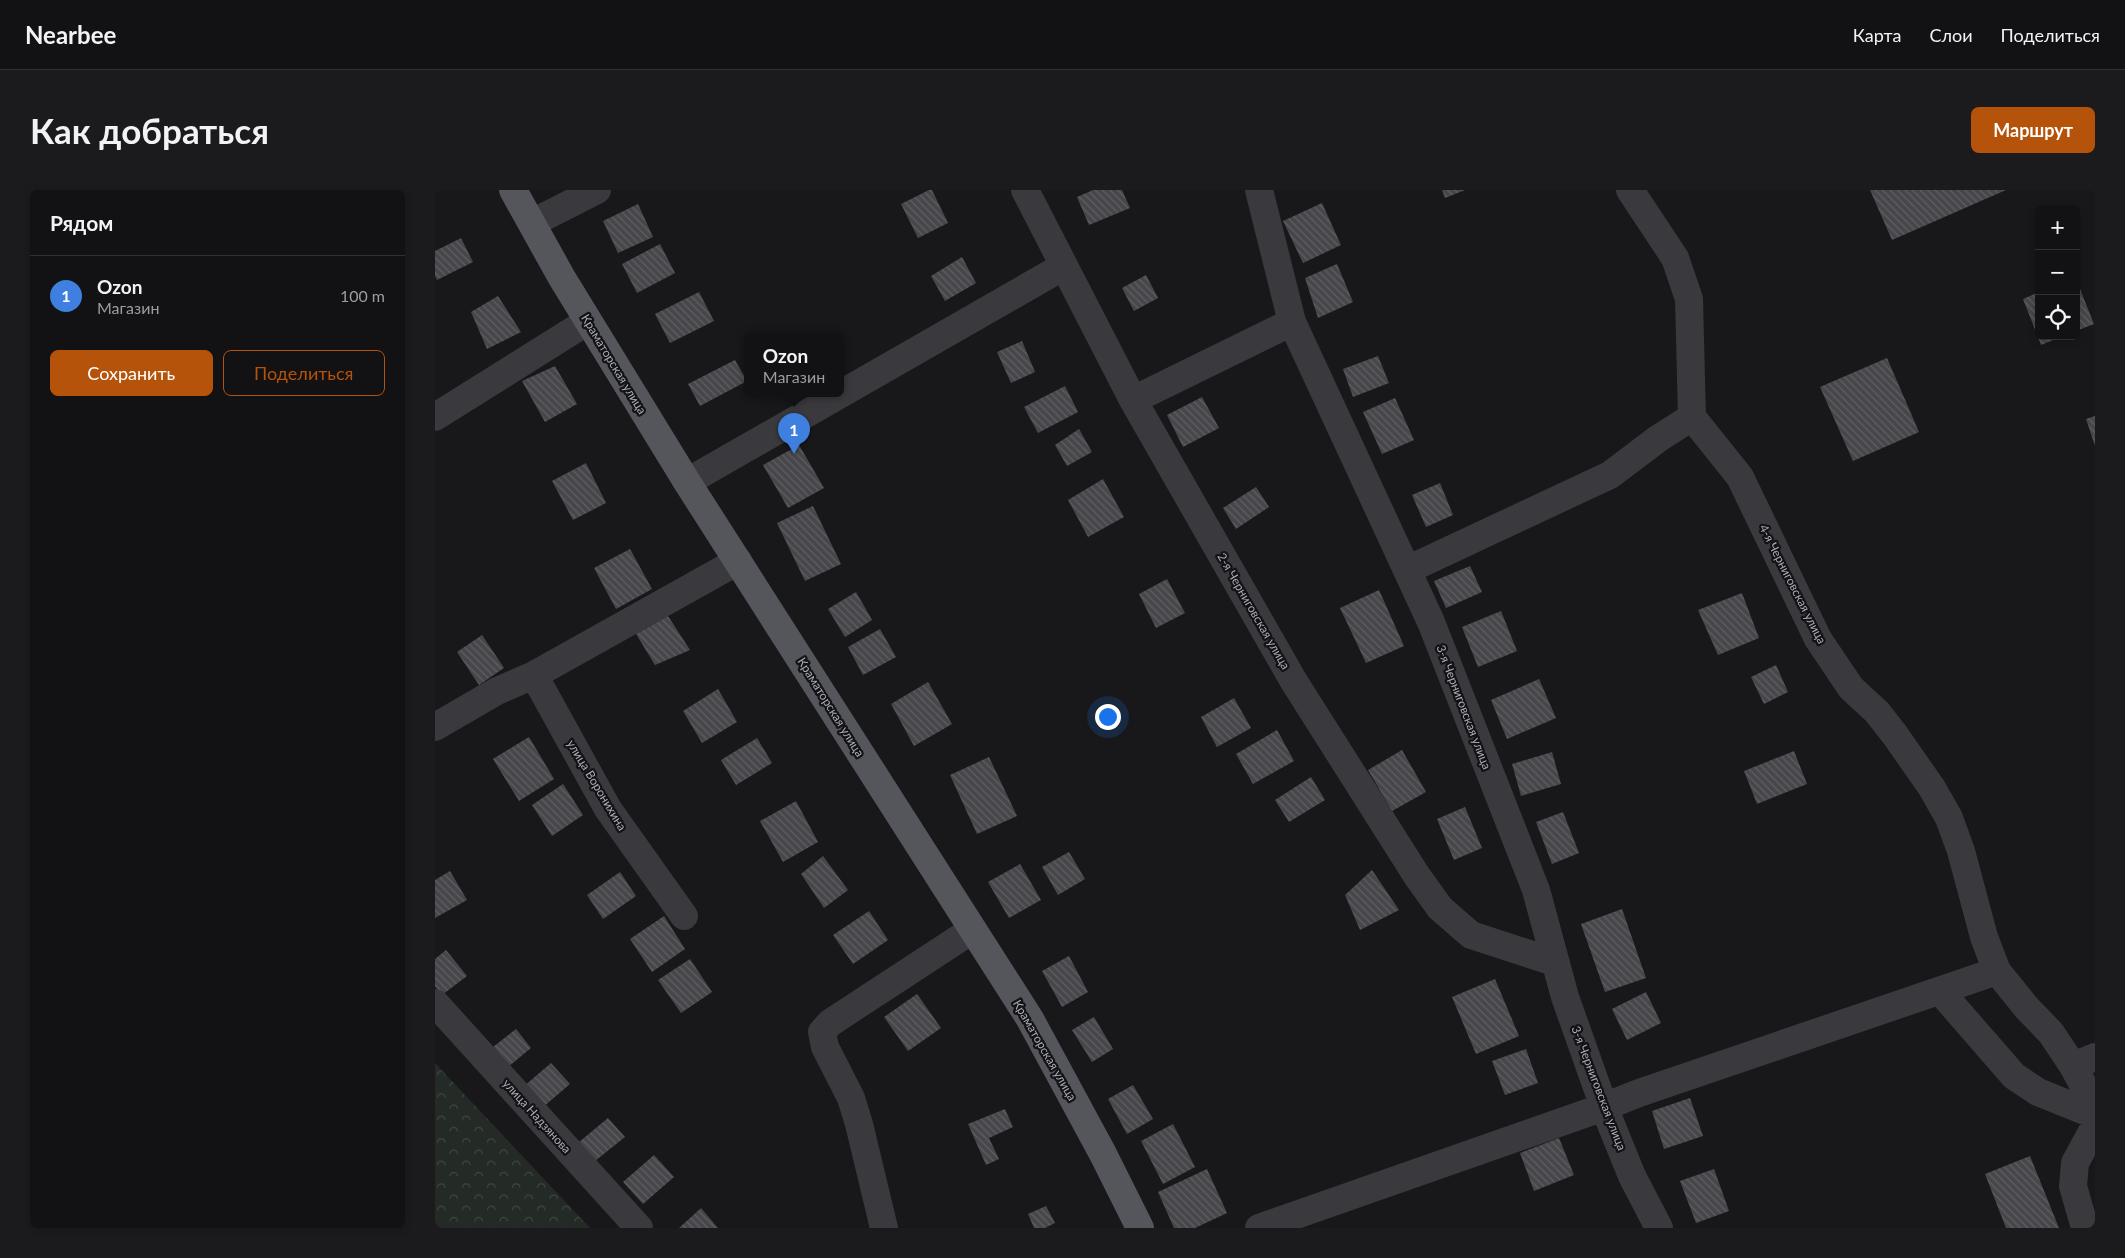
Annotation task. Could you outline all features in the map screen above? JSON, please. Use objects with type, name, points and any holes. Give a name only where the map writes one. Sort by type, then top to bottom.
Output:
[{"type":"main road","name":"Краматорская улица","points":[[513,190],[588,321],[687,482],[1029,1019],[1103,1154],[1140,1228]]},
{"type":"street","points":[[532,224],[597,190]]},
{"type":"street","name":"2-я Черниговская улица","points":[[1025,190],[1133,400],[1293,680],[1417,876],[1440,908],[1471,935],[1554,962]]},
{"type":"street","name":"3-я Черниговская улица","points":[[1259,190],[1292,322],[1431,622],[1536,890],[1554,962],[1604,1107],[1632,1176],[1659,1228]]},
{"type":"street","points":[[1407,570],[1610,475],[1659,438],[1692,417],[1689,299],[1675,258],[1630,190]]},
{"type":"street","points":[[844,392],[1064,266]]},
{"type":"street","points":[[435,417],[588,321]]},
{"type":"street","points":[[1133,400],[1292,322]]},
{"type":"street","points":[[687,482],[835,397]]},
{"type":"street","name":"4-я Черниговская улица","points":[[1692,417],[1740,477],[1818,639],[1851,688],[1877,712],[1915,761],[1949,818],[1961,851],[1984,937],[1997,971],[2026,1007],[2051,1033],[2084,1061],[2095,1115]]},
{"type":"street","points":[[435,727],[497,692],[534,675],[739,561]]},
{"type":"street","name":"улица Воронихина","points":[[534,675],[609,809],[684,916]]},
{"type":"street","points":[[884,1228],[851,1098],[825,1046],[822,1032],[830,1024],[972,930]]},
{"type":"street","points":[[1259,1228],[1639,1093],[1997,971]]},
{"type":"street","points":[[1940,991],[2014,1076],[2038,1092],[2095,1115],[2094,1128],[2075,1163],[2073,1186],[2085,1228]]},
{"type":"street","name":"улица Надзянова","points":[[435,1003],[639,1228]]},
{"type":"green space","points":[[435,1063],[590,1228],[435,1228]]},
{"type":"building","points":[[932,190],[948,223],[918,238],[901,204]]},
{"type":"building","points":[[1093,190],[1122,190],[1130,208],[1089,225],[1077,197]]},
{"type":"building","points":[[1442,190],[1465,190],[1445,198]]},
{"type":"building","points":[[1870,190],[2006,190],[1892,240]]},
{"type":"building","points":[[1322,203],[1341,245],[1303,263],[1283,221]]},
{"type":"building","points":[[638,204],[653,237],[618,253],[603,221]]},
{"type":"building","points":[[461,238],[473,262],[437,280],[435,276],[435,251]]},
{"type":"building","points":[[660,244],[675,273],[637,293],[622,264]]},
{"type":"building","points":[[962,257],[976,283],[945,301],[931,276]]},
{"type":"building","points":[[1337,264],[1353,302],[1318,318],[1305,278]]},
{"type":"building","points":[[1146,275],[1158,298],[1134,311],[1122,288]]},
{"type":"building","points":[[2080,289],[2094,324],[2080,329]]},
{"type":"building","points":[[699,292],[714,321],[670,343],[655,314]]},
{"type":"building","points":[[2035,294],[2035,330],[2023,299]]},
{"type":"building","points":[[498,296],[521,332],[487,349],[471,312]]},
{"type":"building","points":[[2039,340],[2053,340],[2041,345]]},
{"type":"building","points":[[1022,341],[1035,372],[1011,383],[997,352]]},
{"type":"building","points":[[1378,356],[1389,383],[1353,397],[1343,369]]},
{"type":"building","points":[[1887,358],[1919,432],[1853,461],[1820,387]]},
{"type":"building","points":[[735,360],[744,376],[744,383],[700,406],[688,384]]},
{"type":"building","points":[[555,366],[577,404],[545,422],[522,381]]},
{"type":"building","points":[[1065,386],[1078,412],[1038,433],[1024,407]]},
{"type":"building","points":[[1202,397],[1219,428],[1183,447],[1167,415]]},
{"type":"building","points":[[1395,398],[1414,440],[1382,454],[1363,412]]},
{"type":"building","points":[[2095,416],[2095,446],[2086,419]]},
{"type":"building","points":[[1079,429],[1092,452],[1067,466],[1055,445]]},
{"type":"building","points":[[799,445],[824,488],[788,508],[763,465]]},
{"type":"building","points":[[586,463],[606,503],[573,520],[552,481]]},
{"type":"building","points":[[1103,479],[1124,517],[1088,537],[1068,500]]},
{"type":"building","points":[[1440,483],[1453,515],[1426,527],[1412,495]]},
{"type":"building","points":[[1256,487],[1269,507],[1236,529],[1223,508]]},
{"type":"building","points":[[813,506],[841,564],[805,581],[777,523]]},
{"type":"building","points":[[630,549],[652,589],[616,609],[594,568]]},
{"type":"building","points":[[1470,566],[1482,592],[1446,608],[1434,581]]},
{"type":"building","points":[[1167,579],[1185,613],[1156,628],[1139,594]]},
{"type":"building","points":[[1379,590],[1404,646],[1366,663],[1340,608]]},
{"type":"building","points":[[856,592],[872,620],[845,637],[828,609]]},
{"type":"building","points":[[1742,593],[1759,638],[1718,655],[1698,610]]},
{"type":"building","points":[[1501,611],[1517,651],[1478,667],[1462,627]]},
{"type":"building","points":[[668,616],[690,650],[655,665],[636,634]]},
{"type":"building","points":[[880,629],[896,657],[863,675],[848,647]]},
{"type":"building","points":[[482,635],[504,668],[479,685],[457,652]]},
{"type":"building","points":[[1776,665],[1788,692],[1764,704],[1751,677]]},
{"type":"building","points":[[1539,679],[1556,718],[1507,739],[1491,700]]},
{"type":"building","points":[[928,682],[952,724],[914,746],[891,704]]},
{"type":"building","points":[[718,689],[737,722],[702,743],[683,711]]},
{"type":"building","points":[[1234,698],[1251,728],[1217,747],[1201,717]]},
{"type":"building","points":[[1277,730],[1294,761],[1253,784],[1236,754]]},
{"type":"building","points":[[529,737],[554,779],[519,801],[493,759]]},
{"type":"building","points":[[757,738],[772,763],[736,785],[721,760]]},
{"type":"building","points":[[1402,750],[1426,792],[1392,811],[1368,770]]},
{"type":"building","points":[[1794,751],[1807,784],[1757,804],[1744,771]]},
{"type":"building","points":[[1552,752],[1561,784],[1521,796],[1512,764]]},
{"type":"building","points":[[989,757],[1017,816],[977,834],[950,775]]},
{"type":"building","points":[[1311,777],[1325,800],[1289,822],[1275,800]]},
{"type":"building","points":[[563,784],[583,815],[552,836],[532,805]]},
{"type":"building","points":[[796,801],[818,842],[783,862],[760,821]]},
{"type":"building","points":[[1465,807],[1482,848],[1454,860],[1437,819]]},
{"type":"building","points":[[1563,812],[1579,853],[1552,864],[1536,822]]},
{"type":"building","points":[[1069,852],[1085,879],[1058,895],[1042,867]]},
{"type":"building","points":[[823,856],[848,890],[824,908],[801,874]]},
{"type":"building","points":[[1020,864],[1041,900],[1009,918],[988,882]]},
{"type":"building","points":[[1372,870],[1399,910],[1360,930],[1345,895]]},
{"type":"building","points":[[450,871],[467,900],[435,918],[435,880]]},
{"type":"building","points":[[620,872],[636,896],[603,919],[587,895]]},
{"type":"building","points":[[1622,909],[1646,978],[1605,992],[1581,924]]},
{"type":"building","points":[[869,911],[888,940],[853,964],[833,935]]},
{"type":"building","points":[[664,916],[685,949],[652,972],[630,939]]},
{"type":"building","points":[[446,950],[467,976],[442,995],[435,986],[435,959]]},
{"type":"building","points":[[1069,956],[1088,992],[1062,1007],[1042,971]]},
{"type":"building","points":[[690,959],[712,992],[681,1013],[658,980]]},
{"type":"building","points":[[1495,979],[1519,1036],[1476,1054],[1452,997]]},
{"type":"building","points":[[1646,992],[1661,1023],[1627,1040],[1612,1009]]},
{"type":"building","points":[[917,994],[941,1028],[908,1051],[884,1017]]},
{"type":"building","points":[[1094,1017],[1113,1049],[1092,1062],[1072,1030]]},
{"type":"building","points":[[516,1029],[531,1048],[508,1067],[493,1047]]},
{"type":"building","points":[[1526,1049],[1538,1083],[1505,1095],[1492,1061]]},
{"type":"building","points":[[551,1063],[570,1084],[542,1108],[523,1087]]},
{"type":"building","points":[[1133,1085],[1153,1119],[1127,1134],[1108,1099]]},
{"type":"building","points":[[1690,1098],[1703,1136],[1664,1149],[1652,1111]]},
{"type":"building","points":[[1005,1109],[1013,1127],[989,1138],[999,1159],[986,1165],[968,1124]]},
{"type":"building","points":[[608,1118],[625,1137],[595,1161],[579,1142]]},
{"type":"building","points":[[1173,1124],[1195,1167],[1163,1184],[1141,1141]]},
{"type":"building","points":[[1559,1138],[1574,1175],[1534,1191],[1520,1153]]},
{"type":"building","points":[[654,1155],[674,1177],[643,1204],[623,1182]]},
{"type":"building","points":[[2030,1156],[2059,1228],[2006,1228],[1985,1174]]},
{"type":"building","points":[[1207,1169],[1227,1213],[1195,1228],[1174,1228],[1158,1192]]},
{"type":"building","points":[[1714,1169],[1729,1211],[1696,1223],[1680,1181]]},
{"type":"building","points":[[1046,1206],[1055,1223],[1045,1228],[1034,1228],[1028,1214]]},
{"type":"building","points":[[701,1208],[718,1228],[679,1228]]},
{"type":"place","name":"Ozon","points":[[794,454]]}]
